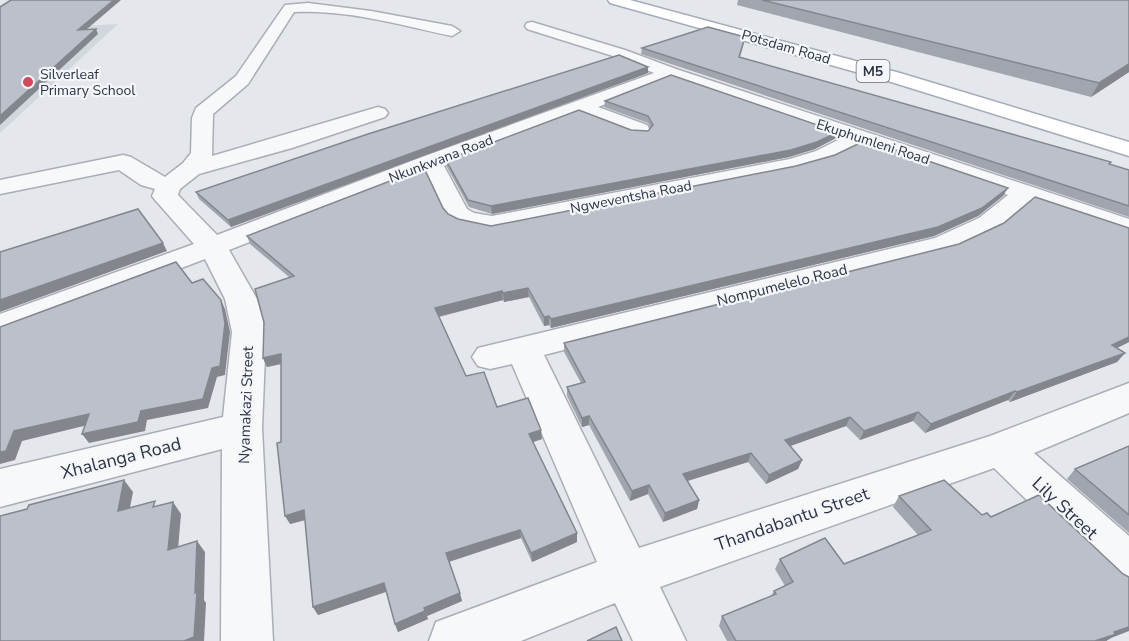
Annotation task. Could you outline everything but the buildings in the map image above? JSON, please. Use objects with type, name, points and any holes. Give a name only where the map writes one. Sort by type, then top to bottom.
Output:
[{"type":"main road","name":"Potsdam Road","points":[[615,0],[927,87],[1129,149]]},
{"type":"main road","name":"Potsdam Road","points":[[638,0],[1129,129]]},
{"type":"street","points":[[175,184],[199,160],[203,151],[203,112],[242,80],[290,8],[308,7],[371,15],[452,31]]},
{"type":"street","name":"Ekuphumleni Road","points":[[532,26],[619,53],[670,73],[1129,228]]},
{"type":"street","name":"Nkunkwana Road","points":[[213,248],[430,162],[670,73]]},
{"type":"street","points":[[580,107],[639,130]]},
{"type":"street","points":[[0,187],[123,162],[150,180],[175,184],[284,143],[378,113]]},
{"type":"street","name":"Ngweventsha Road","points":[[430,162],[440,177],[456,214],[467,220],[492,224],[793,165],[824,156],[860,138]]},
{"type":"street","name":"Nyamakazi Street","points":[[175,184],[241,299],[249,332],[242,428],[247,641]]},
{"type":"street","name":"Nompumelelo Road","points":[[660,641],[627,575],[507,354],[944,244],[978,231],[1008,211],[1026,192]]},
{"type":"street","points":[[0,326],[213,248]]},
{"type":"street","name":"Thandabantu Street","points":[[455,641],[627,575],[1001,449],[1129,397]]},
{"type":"street","name":"Xhalanga Road","points":[[0,488],[242,428]]},
{"type":"street","name":"Lily Street","points":[[1001,449],[1129,567]]},
{"type":"shaded area","name":"Silverleaf Primary School","points":[[118,24],[0,133],[0,31]]},
{"type":"place","name":"Silverleaf Primary School","points":[[28,82]]}]
